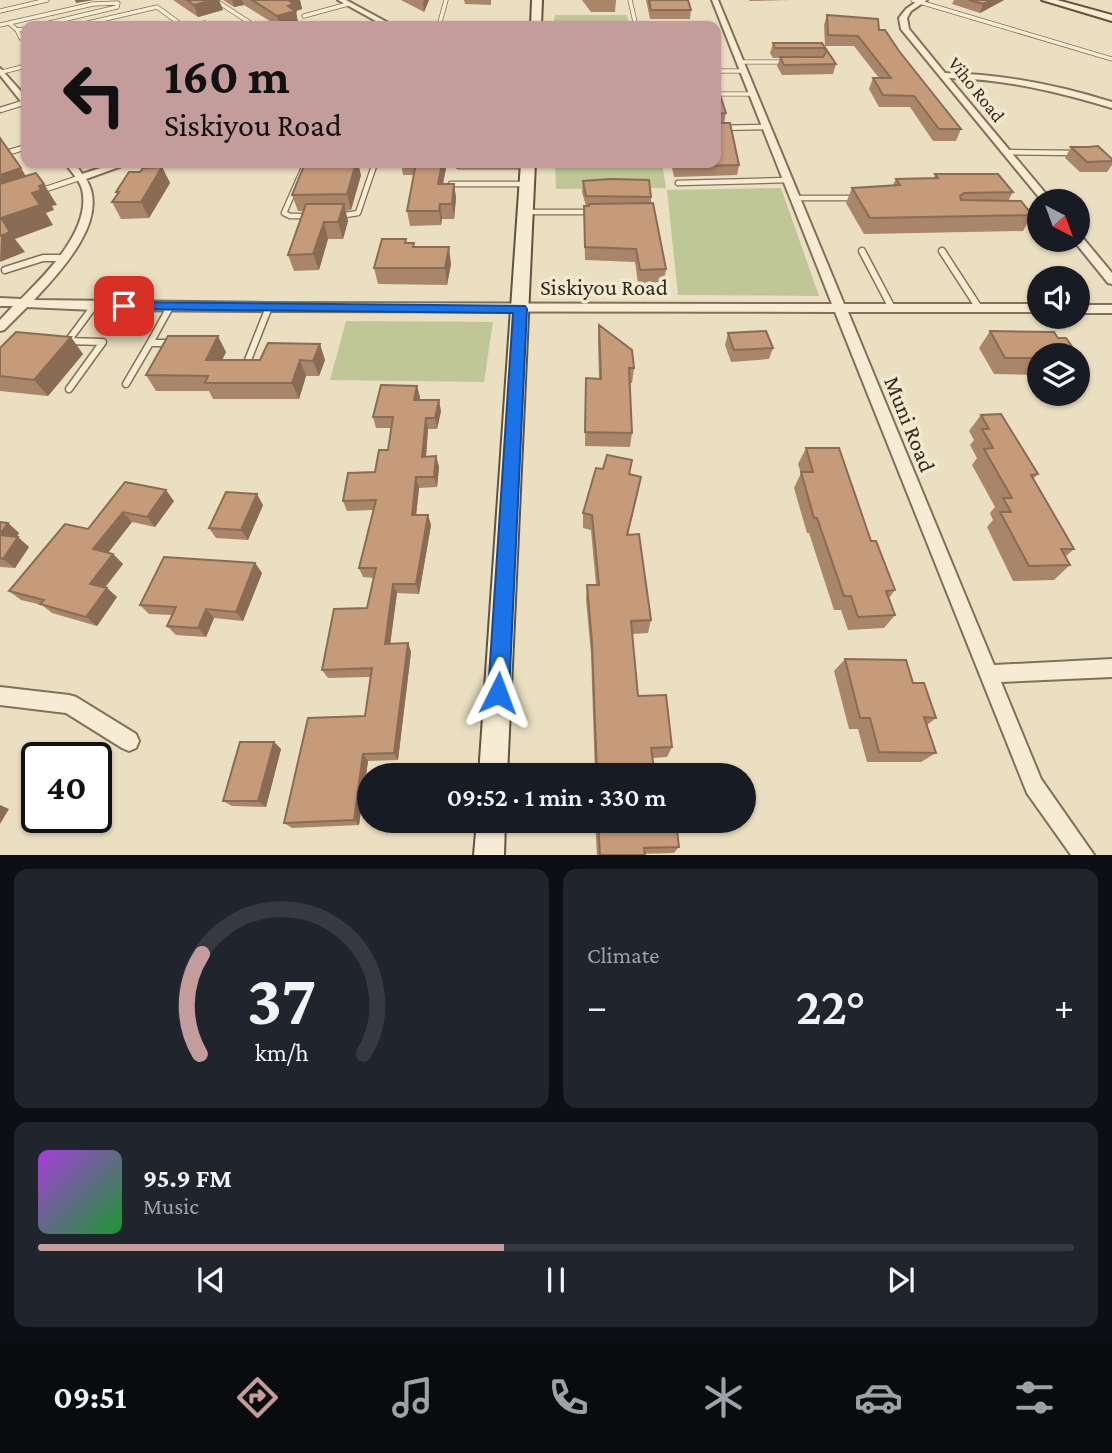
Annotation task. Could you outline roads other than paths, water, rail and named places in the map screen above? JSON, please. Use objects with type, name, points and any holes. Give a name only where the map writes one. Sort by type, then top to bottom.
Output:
[{"type":"street","points":[[536,21],[537,0]]},
{"type":"street","name":"Muni Road","points":[[715,0],[721,21]]},
{"type":"street","points":[[1047,0],[1112,18]]},
{"type":"street","name":"Viho Road","points":[[919,1],[908,9],[903,18],[905,29],[1037,189]]},
{"type":"street","points":[[345,2],[381,21]]},
{"type":"street","name":"Muni Road","points":[[721,22],[727,43],[741,66],[1034,786],[1084,855]]},
{"type":"street","points":[[1,71],[21,96]]},
{"type":"street","points":[[943,75],[982,75],[1031,81],[1112,105]]},
{"type":"street","points":[[0,327],[64,258],[85,220],[88,205],[86,188],[73,168]]},
{"type":"street","points":[[79,178],[110,168]]},
{"type":"street","points":[[495,763],[528,168]]},
{"type":"street","points":[[1089,252],[1112,280]]},
{"type":"street","name":"Siskiyou Road","points":[[0,302],[170,307],[1027,308]]},
{"type":"street","points":[[1090,309],[1112,309]]},
{"type":"street","points":[[987,674],[1112,668]]},
{"type":"street","points":[[0,696],[69,704],[129,741]]},
{"type":"street","points":[[489,855],[490,833]]},
{"type":"lane","points":[[0,11],[47,0]]},
{"type":"lane","points":[[215,0],[247,21]]},
{"type":"lane","points":[[440,21],[446,0]]},
{"type":"lane","points":[[630,0],[635,21]]},
{"type":"lane","points":[[919,1],[1112,59]]},
{"type":"lane","points":[[304,16],[345,2]]},
{"type":"lane","points":[[0,25],[93,4],[118,3],[117,7],[58,21]]},
{"type":"lane","points":[[97,21],[157,7],[176,21]]},
{"type":"lane","points":[[9,23],[21,38]]},
{"type":"lane","points":[[17,30],[21,30]]},
{"type":"lane","points":[[721,69],[793,62]]},
{"type":"lane","points":[[1,71],[21,67]]},
{"type":"lane","points":[[721,94],[752,94]]},
{"type":"lane","points":[[0,110],[21,104]]},
{"type":"lane","points":[[721,128],[766,127]]},
{"type":"lane","points":[[0,155],[21,149]]},
{"type":"lane","points":[[1006,152],[1081,153]]},
{"type":"lane","points":[[304,168],[284,213],[290,216],[314,216]]},
{"type":"lane","points":[[326,216],[358,213],[373,168]]},
{"type":"lane","points":[[34,192],[79,178]]},
{"type":"lane","points":[[678,183],[787,180]]},
{"type":"lane","points":[[451,184],[527,184]]},
{"type":"lane","points":[[794,198],[862,198]]},
{"type":"lane","points":[[525,212],[593,212]]},
{"type":"lane","points":[[1012,212],[1027,212]]},
{"type":"lane","points":[[862,251],[892,308]]},
{"type":"lane","points":[[942,251],[979,308]]},
{"type":"lane","points":[[5,270],[43,258],[64,258]]},
{"type":"lane","points":[[68,341],[93,306]]},
{"type":"lane","points":[[126,384],[170,307]]},
{"type":"lane","points":[[248,360],[269,307]]},
{"type":"lane","points":[[56,341],[103,342],[69,389]]},
{"type":"lane","points":[[150,343],[177,343]]}]
